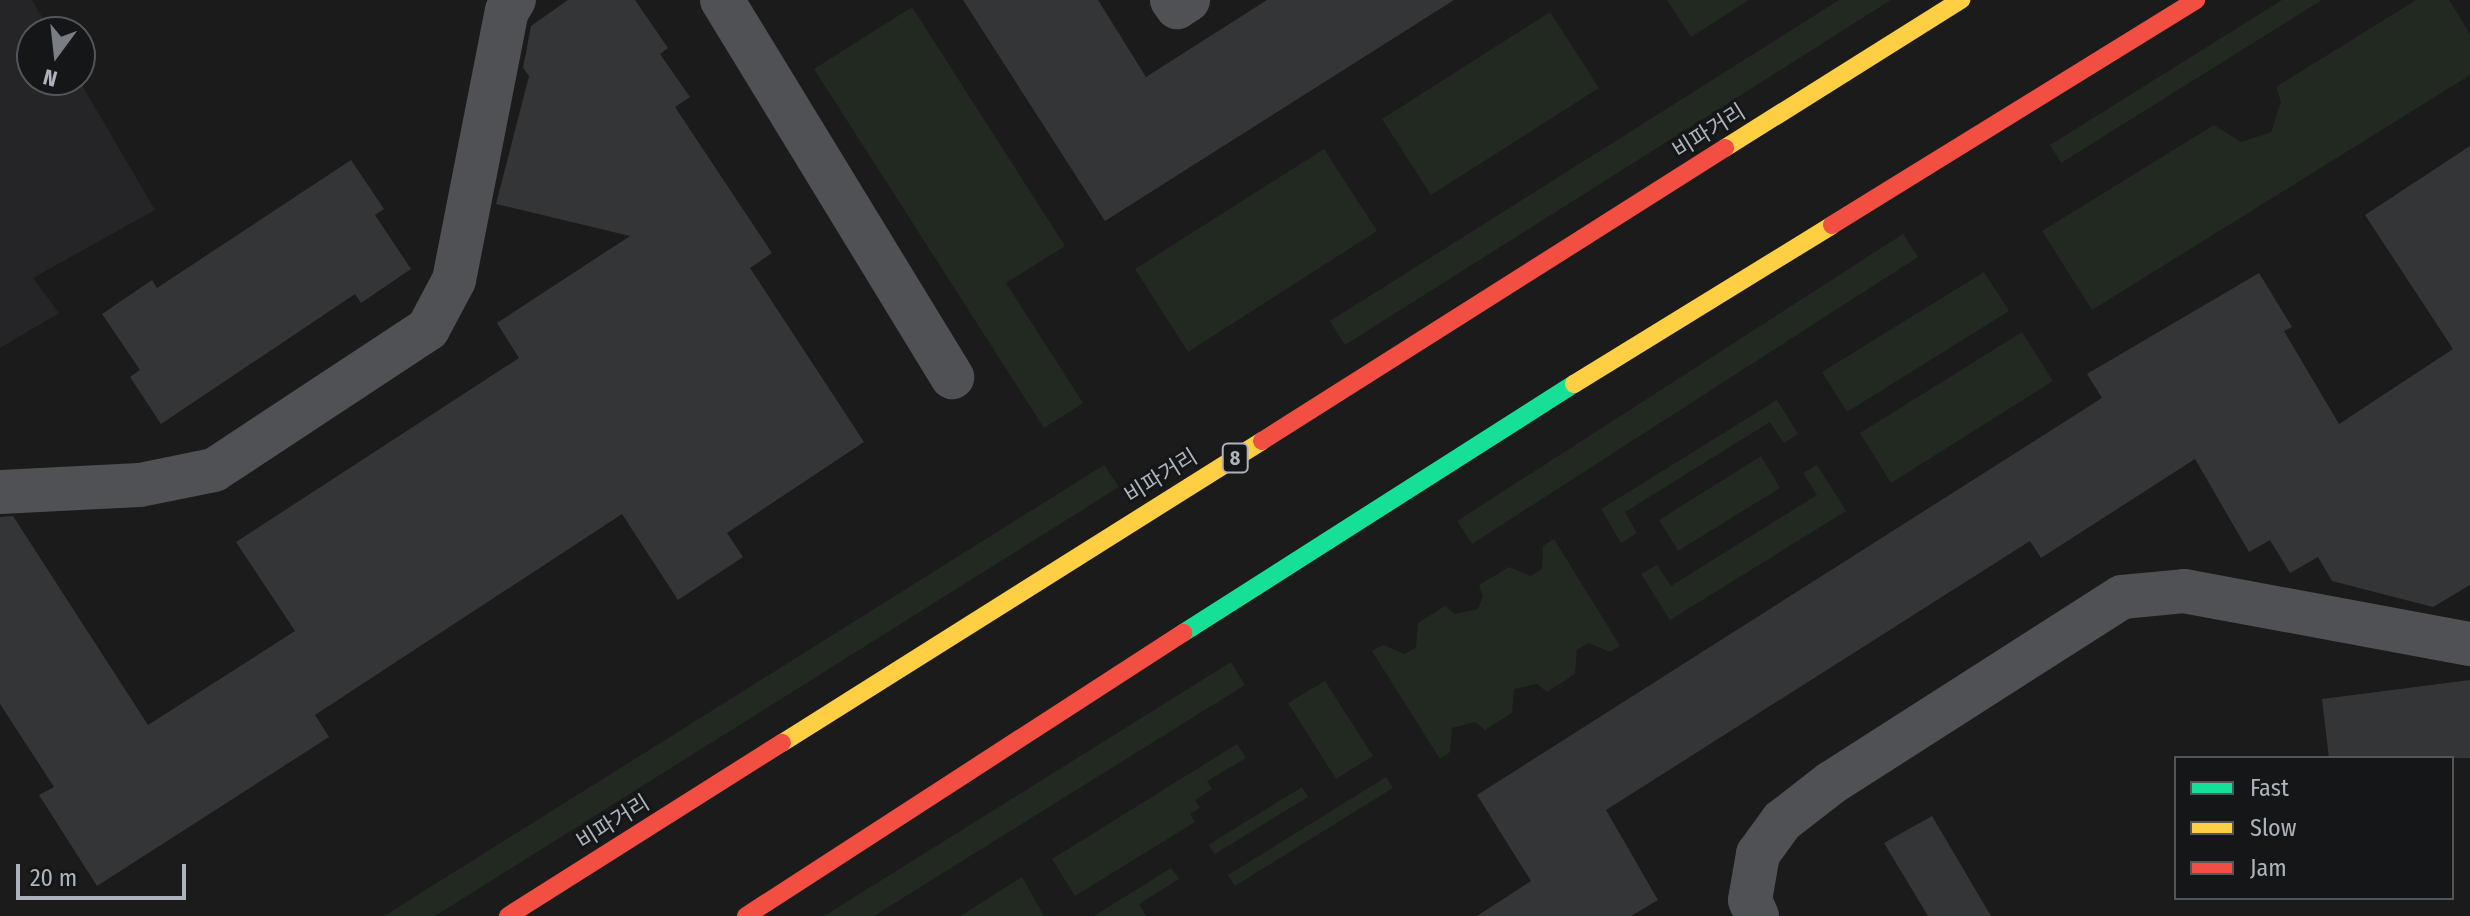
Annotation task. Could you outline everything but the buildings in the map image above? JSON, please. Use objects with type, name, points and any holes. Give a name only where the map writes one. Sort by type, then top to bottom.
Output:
[{"type":"main road","name":"비파거리","points":[[508,916],[1961,0]]},
{"type":"main road","points":[[746,916],[1460,454],[2196,0]]},
{"type":"street","points":[[0,492],[140,485],[214,470],[428,329],[454,280],[507,11],[514,0]]},
{"type":"street","points":[[722,0],[952,377]]},
{"type":"street","points":[[1172,0],[1177,7],[1188,0]]},
{"type":"street","points":[[1757,916],[1750,900],[1758,854],[1782,821],[1831,783],[2122,597],[2184,591],[2470,644]]},
{"type":"shaded area","points":[[0,0],[32,0],[42,16],[16,16],[16,96],[88,96],[155,210],[33,278],[59,313],[0,348]]},
{"type":"shaded area","points":[[1667,0],[1749,0],[1691,37]]},
{"type":"shaded area","points":[[1839,0],[1891,0],[1345,345],[1330,321]]},
{"type":"shaded area","points":[[2282,0],[2322,0],[2061,163],[2050,145]]},
{"type":"shaded area","points":[[2416,0],[2449,0],[2470,34],[2470,75],[2092,310],[2042,231],[2214,125],[2241,142],[2271,132],[2281,102],[2276,87]]},
{"type":"shaded area","points":[[912,7],[1065,246],[1006,283],[1083,403],[1044,428],[814,69]]},
{"type":"shaded area","points":[[1550,12],[1599,88],[1431,195],[1382,119]]},
{"type":"shaded area","points":[[1324,149],[1377,231],[1188,352],[1135,269]]},
{"type":"shaded area","points":[[1903,234],[1918,257],[1472,544],[1457,521]]},
{"type":"shaded area","points":[[1984,272],[2009,311],[1847,412],[1822,372]]},
{"type":"shaded area","points":[[2022,332],[2053,381],[1891,483],[1860,433]]},
{"type":"shaded area","points":[[1777,400],[1798,434],[1784,443],[1770,422],[1625,512],[1637,533],[1621,543],[1601,509]]},
{"type":"shaded area","points":[[1761,456],[1780,488],[1678,551],[1659,520]]},
{"type":"shaded area","points":[[1104,465],[1119,487],[435,916],[384,916]]},
{"type":"shaded area","points":[[1817,465],[1846,511],[1670,620],[1641,574],[1657,565],[1671,586],[1817,495],[1803,473]]},
{"type":"shaded area","points":[[1554,539],[1620,646],[1610,652],[1588,643],[1577,650],[1575,674],[1547,692],[1537,684],[1514,689],[1512,713],[1485,730],[1475,722],[1452,728],[1450,752],[1440,759],[1372,651],[1383,645],[1405,654],[1416,647],[1418,623],[1445,606],[1455,614],[1478,609],[1483,597],[1479,585],[1509,567],[1531,576],[1542,569],[1543,546]]},
{"type":"shaded area","points":[[1231,662],[1245,685],[874,916],[824,916]]},
{"type":"shaded area","points":[[1325,681],[1373,756],[1336,779],[1288,703]]},
{"type":"shaded area","points":[[1237,744],[1246,758],[1207,781],[1212,789],[1195,800],[1200,808],[1190,814],[1195,822],[1075,896],[1052,859]]},
{"type":"shaded area","points":[[1386,777],[1393,788],[1235,886],[1228,875]]},
{"type":"shaded area","points":[[1302,787],[1308,797],[1215,854],[1208,845]]},
{"type":"shaded area","points":[[1171,868],[1179,879],[1139,904],[1146,916],[1094,916]]},
{"type":"shaded area","points":[[1022,877],[1044,916],[960,916]]},
{"type":"traffic: fast","points":[[1183,633],[1574,384]]},
{"type":"traffic: slow","points":[[1725,148],[1961,0]]},
{"type":"traffic: slow","points":[[1574,384],[1832,225]]},
{"type":"traffic: slow","points":[[782,743],[1262,441]]},
{"type":"traffic: jam","points":[[1832,225],[2196,0]]},
{"type":"traffic: jam","points":[[1262,441],[1725,148]]},
{"type":"traffic: jam","points":[[746,916],[1183,633]]},
{"type":"traffic: jam","points":[[508,916],[782,743]]}]
